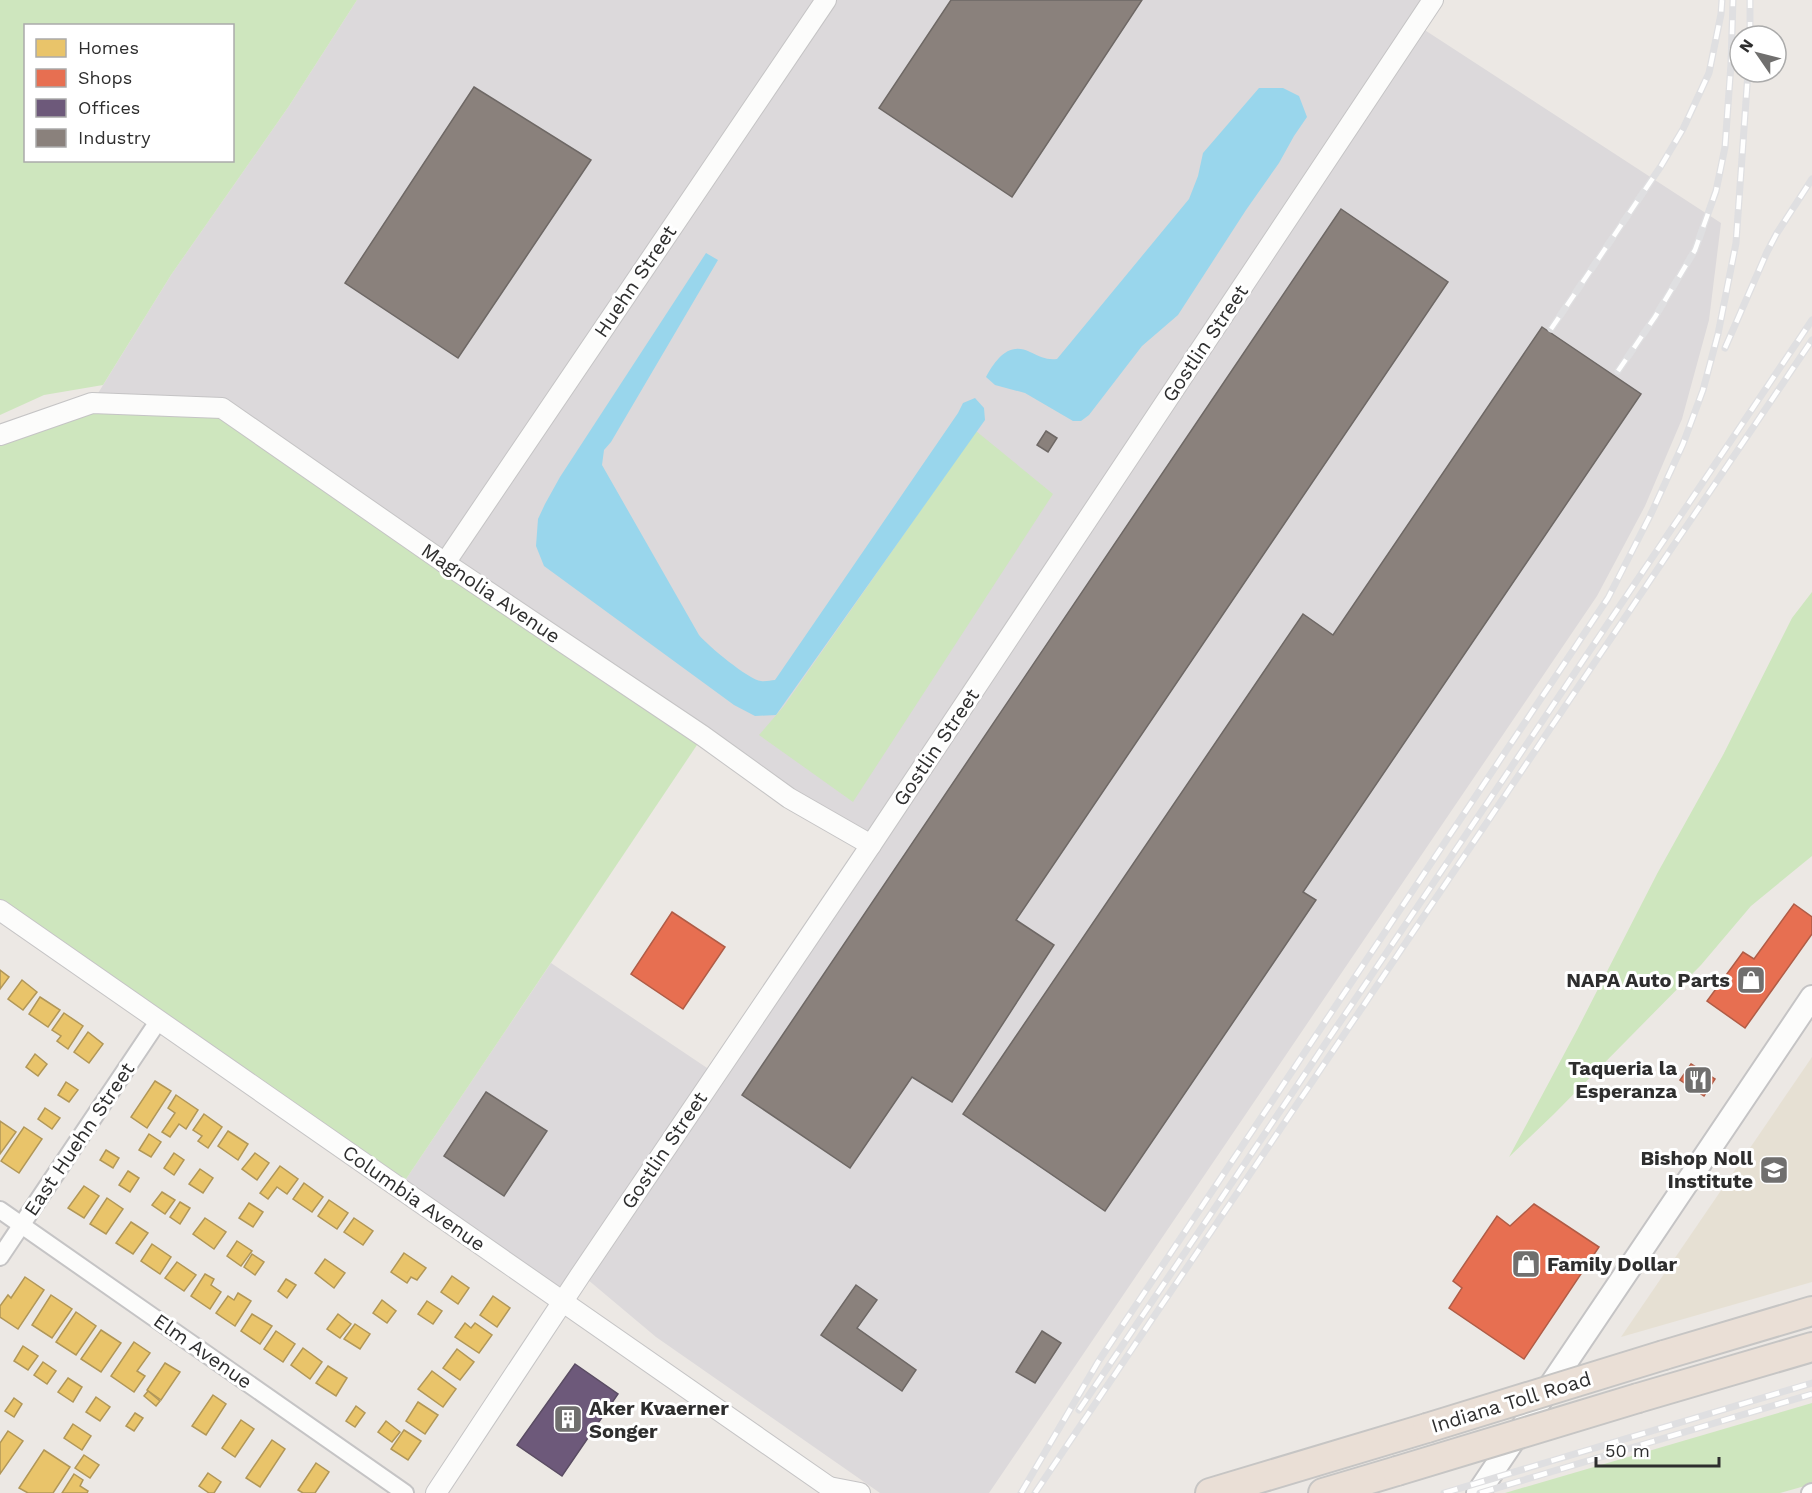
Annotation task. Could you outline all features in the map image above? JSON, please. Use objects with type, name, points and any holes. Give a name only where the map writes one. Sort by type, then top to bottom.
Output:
[{"type":"highway","name":"Indiana Toll Road","points":[[1210,1493],[1812,1311]]},
{"type":"highway","name":"Indiana Toll Road","points":[[1323,1493],[1812,1347]]},
{"type":"main road","points":[[1478,1493],[1812,997]]},
{"type":"street","name":"Huehn Street","points":[[445,563],[826,0]]},
{"type":"street","name":"Gostlin Street","points":[[436,1493],[593,1255],[871,845],[1433,0]]},
{"type":"street","name":"Magnolia Avenue","points":[[0,435],[92,403],[222,408],[445,563],[703,736],[789,798],[871,845]]},
{"type":"street","name":"Columbia Avenue","points":[[0,910],[831,1490],[860,1493]]},
{"type":"street","name":"East Huehn Street","points":[[0,1257],[159,1020]]},
{"type":"street","name":"Elm Avenue","points":[[0,1210],[405,1493]]},
{"type":"shaded area","points":[[357,0],[1433,0],[1417,25],[1721,223],[1709,320],[1682,419],[1645,506],[1597,596],[989,1493],[880,1493],[656,1337],[581,1274],[563,1302],[400,1188],[551,963],[716,1074],[871,845],[703,736],[92,403],[171,275],[289,106]]},
{"type":"shaded area","name":"Bishop Noll Institute","points":[[1812,1057],[1812,1282],[1621,1337]]},
{"type":"green space","points":[[0,0],[357,0],[289,106],[171,275],[103,385],[44,395],[0,415]]},
{"type":"green space","points":[[92,403],[222,408],[703,736],[400,1188],[0,910],[0,435]]},
{"type":"green space","points":[[976,431],[1053,494],[853,802],[759,735],[784,706]]},
{"type":"green space","points":[[1812,592],[1812,856],[1751,906],[1701,965],[1509,1157],[1658,872],[1723,755],[1792,618]]},
{"type":"green space","points":[[1812,1403],[1812,1484],[1780,1493],[1505,1493]]},
{"type":"water","points":[[1259,88],[1283,88],[1299,96],[1307,117],[1178,315],[1142,346],[1089,415],[1081,421],[1073,421],[1025,393],[995,385],[986,377],[1003,354],[1015,349],[1022,349],[1047,359],[1057,359],[1189,199],[1198,176],[1203,153]]},
{"type":"water","points":[[706,253],[718,260],[611,442],[604,450],[602,465],[699,635],[747,675],[761,681],[775,680],[963,403],[975,398],[984,408],[985,420],[776,715],[755,716],[734,705],[544,566],[536,546],[538,519],[560,477]]},
{"type":"building: Homes","points":[[0,970],[9,977],[0,989]]},
{"type":"building: Homes","points":[[22,980],[37,992],[23,1010],[8,999]]},
{"type":"building: Homes","points":[[40,997],[60,1010],[48,1027],[29,1014]]},
{"type":"building: Homes","points":[[64,1013],[83,1026],[68,1049],[57,1041],[61,1036],[52,1030]]},
{"type":"building: Homes","points":[[88,1032],[103,1044],[89,1063],[74,1052]]},
{"type":"building: Homes","points":[[35,1054],[47,1064],[38,1076],[26,1067]]},
{"type":"building: Homes","points":[[155,1081],[171,1091],[147,1128],[131,1117]]},
{"type":"building: Homes","points":[[66,1082],[78,1090],[69,1102],[58,1095]]},
{"type":"building: Homes","points":[[176,1095],[198,1110],[186,1129],[179,1124],[170,1137],[162,1132],[175,1113],[168,1108]]},
{"type":"building: Homes","points":[[45,1108],[60,1118],[52,1129],[38,1119]]},
{"type":"building: Homes","points":[[204,1114],[222,1127],[208,1148],[198,1141],[202,1136],[193,1130]]},
{"type":"building: Homes","points":[[0,1121],[16,1132],[0,1154]]},
{"type":"building: Homes","points":[[24,1127],[42,1139],[19,1173],[1,1161]]},
{"type":"building: Homes","points":[[228,1131],[248,1144],[238,1160],[218,1146]]},
{"type":"building: Homes","points":[[149,1134],[161,1142],[151,1157],[139,1150]]},
{"type":"building: Homes","points":[[106,1150],[119,1158],[113,1168],[100,1160]]},
{"type":"building: Homes","points":[[174,1153],[184,1160],[174,1175],[164,1168]]},
{"type":"building: Homes","points":[[255,1153],[269,1163],[257,1180],[242,1169]]},
{"type":"building: Homes","points":[[280,1166],[298,1179],[287,1194],[277,1187],[268,1199],[260,1193]]},
{"type":"building: Homes","points":[[200,1169],[213,1178],[203,1193],[189,1184]]},
{"type":"building: Homes","points":[[128,1171],[139,1178],[130,1192],[119,1185]]},
{"type":"building: Homes","points":[[304,1183],[323,1197],[312,1212],[293,1199]]},
{"type":"building: Homes","points":[[84,1186],[99,1196],[84,1218],[68,1208]]},
{"type":"building: Homes","points":[[162,1192],[175,1200],[165,1214],[152,1205]]},
{"type":"building: Homes","points":[[107,1198],[123,1209],[106,1234],[90,1224]]},
{"type":"building: Homes","points":[[329,1200],[348,1213],[337,1229],[318,1216]]},
{"type":"building: Homes","points":[[180,1202],[190,1208],[180,1224],[170,1217]]},
{"type":"building: Homes","points":[[249,1203],[263,1212],[253,1227],[239,1218]]},
{"type":"building: Homes","points":[[205,1218],[226,1232],[214,1249],[193,1234]]},
{"type":"building: Homes","points":[[354,1218],[373,1231],[363,1245],[344,1232]]},
{"type":"building: Homes","points":[[131,1222],[148,1233],[133,1254],[116,1243]]},
{"type":"building: Homes","points":[[237,1241],[252,1251],[241,1266],[227,1256]]},
{"type":"building: Homes","points":[[152,1244],[171,1257],[160,1274],[141,1261]]},
{"type":"building: Homes","points":[[404,1253],[426,1268],[417,1280],[411,1277],[407,1283],[391,1272]]},
{"type":"building: Homes","points":[[252,1254],[264,1262],[255,1275],[244,1267]]},
{"type":"building: Homes","points":[[325,1259],[345,1273],[334,1288],[315,1273]]},
{"type":"building: Homes","points":[[177,1262],[196,1275],[184,1291],[165,1278]]},
{"type":"building: Homes","points":[[205,1274],[214,1279],[211,1285],[221,1292],[210,1309],[191,1296]]},
{"type":"building: Homes","points":[[452,1276],[469,1288],[458,1304],[441,1292]]},
{"type":"building: Homes","points":[[25,1277],[44,1290],[18,1329],[0,1317],[0,1306],[8,1295],[11,1298]]},
{"type":"building: Homes","points":[[286,1279],[296,1285],[287,1298],[278,1291]]},
{"type":"building: Homes","points":[[238,1293],[251,1301],[235,1326],[216,1313],[228,1296],[234,1300]]},
{"type":"building: Homes","points":[[51,1295],[72,1309],[52,1338],[32,1325]]},
{"type":"building: Homes","points":[[493,1296],[510,1308],[497,1327],[480,1315]]},
{"type":"building: Homes","points":[[382,1300],[396,1311],[387,1323],[373,1313]]},
{"type":"building: Homes","points":[[427,1301],[442,1311],[433,1324],[418,1314]]},
{"type":"building: Homes","points":[[76,1312],[96,1326],[76,1355],[56,1342]]},
{"type":"building: Homes","points":[[252,1314],[272,1326],[260,1344],[241,1331]]},
{"type":"building: Homes","points":[[338,1314],[351,1324],[340,1338],[327,1329]]},
{"type":"building: Homes","points":[[465,1323],[471,1328],[475,1323],[492,1335],[479,1353],[455,1337]]},
{"type":"building: Homes","points":[[355,1324],[370,1334],[360,1349],[344,1339]]},
{"type":"building: Homes","points":[[101,1330],[121,1343],[101,1372],[81,1359]]},
{"type":"building: Homes","points":[[276,1331],[295,1344],[283,1362],[264,1349]]},
{"type":"building: Homes","points":[[134,1342],[150,1353],[137,1371],[145,1376],[134,1392],[111,1376]]},
{"type":"building: Homes","points":[[23,1346],[38,1356],[28,1370],[14,1361]]},
{"type":"building: Homes","points":[[303,1348],[322,1362],[310,1379],[291,1365]]},
{"type":"building: Homes","points":[[457,1349],[474,1362],[460,1380],[443,1368]]},
{"type":"building: Homes","points":[[43,1362],[56,1371],[47,1384],[34,1375]]},
{"type":"building: Homes","points":[[165,1363],[180,1372],[161,1400],[147,1390]]},
{"type":"building: Homes","points":[[328,1366],[347,1378],[336,1396],[316,1383]]},
{"type":"building: Homes","points":[[432,1371],[456,1389],[443,1407],[418,1389]]},
{"type":"building: Homes","points":[[68,1378],[82,1387],[73,1402],[58,1392]]},
{"type":"building: Homes","points":[[148,1391],[160,1401],[156,1406],[144,1396]]},
{"type":"building: Homes","points":[[213,1395],[226,1404],[206,1435],[192,1426]]},
{"type":"building: Homes","points":[[96,1397],[110,1407],[100,1421],[86,1412]]},
{"type":"building: Homes","points":[[14,1398],[22,1404],[14,1417],[5,1411]]},
{"type":"building: Homes","points":[[418,1402],[438,1415],[425,1434],[406,1421]]},
{"type":"building: Homes","points":[[356,1406],[365,1413],[355,1427],[346,1421]]},
{"type":"building: Homes","points":[[135,1413],[143,1418],[134,1431],[126,1426]]},
{"type":"building: Homes","points":[[241,1420],[254,1429],[235,1457],[222,1448]]},
{"type":"building: Homes","points":[[386,1421],[400,1432],[392,1442],[378,1432]]},
{"type":"building: Homes","points":[[73,1424],[91,1436],[82,1450],[64,1438]]},
{"type":"building: Homes","points":[[404,1430],[421,1441],[408,1460],[391,1449]]},
{"type":"building: Homes","points":[[8,1431],[23,1441],[0,1474],[0,1443]]},
{"type":"building: Homes","points":[[272,1440],[285,1449],[260,1487],[246,1478]]},
{"type":"building: Homes","points":[[44,1450],[70,1467],[53,1493],[28,1493],[19,1488]]},
{"type":"building: Homes","points":[[84,1455],[99,1465],[90,1478],[75,1468]]},
{"type":"building: Homes","points":[[316,1463],[329,1472],[315,1493],[303,1493],[298,1490]]},
{"type":"building: Homes","points":[[208,1473],[221,1482],[214,1493],[209,1493],[199,1486]]},
{"type":"building: Homes","points":[[74,1474],[83,1480],[80,1486],[88,1491],[87,1493],[62,1493]]},
{"type":"building: Shops","name":"NAPA Auto Parts","points":[[1794,904],[1812,917],[1812,934],[1745,1028],[1707,1001],[1743,952],[1754,959]]},
{"type":"building: Shops","points":[[672,912],[725,947],[683,1009],[631,974]]},
{"type":"building: Shops","name":"Taqueria la Esperanza","points":[[1691,1064],[1715,1079],[1704,1096],[1680,1080]]},
{"type":"building: Shops","name":"Family Dollar","points":[[1534,1204],[1599,1247],[1524,1359],[1449,1308],[1462,1288],[1453,1281],[1497,1216],[1510,1226]]},
{"type":"building: Offices","name":"Aker Kvaerner Songer","points":[[575,1364],[618,1394],[562,1476],[517,1445]]},
{"type":"building: Industry","points":[[951,0],[1142,0],[1012,197],[879,108]]},
{"type":"building: Industry","points":[[474,87],[591,160],[458,358],[345,283]]},
{"type":"building: Industry","points":[[1341,209],[1448,282],[1016,920],[1054,945],[952,1102],[912,1077],[850,1168],[742,1095]]},
{"type":"building: Industry","points":[[1542,327],[1641,394],[1303,892],[1316,900],[1105,1211],[963,1114],[1303,614],[1333,635]]},
{"type":"building: Industry","points":[[1046,431],[1057,438],[1048,452],[1037,445]]},
{"type":"building: Industry","points":[[486,1092],[547,1131],[504,1196],[444,1156]]},
{"type":"building: Industry","points":[[856,1285],[877,1300],[857,1328],[916,1370],[902,1391],[821,1335]]},
{"type":"building: Industry","points":[[1042,1331],[1061,1343],[1035,1383],[1016,1372]]},
{"type":"railway","points":[[1551,329],[1661,166],[1683,129],[1709,73],[1722,0]]},
{"type":"railway","points":[[1618,371],[1655,317],[1695,250],[1716,191],[1725,147],[1733,0]]},
{"type":"railway","points":[[1750,0],[1750,24]]},
{"type":"railway","points":[[1021,1493],[1098,1362],[1608,598],[1650,516],[1683,444],[1703,390],[1718,334],[1736,243],[1747,84]]},
{"type":"railway","points":[[1725,348],[1767,252],[1812,179]]},
{"type":"railway","points":[[1079,1410],[1812,320]]},
{"type":"railway","points":[[1035,1493],[1812,340]]},
{"type":"railway","points":[[1444,1493],[1812,1383]]},
{"type":"railway","points":[[1480,1493],[1812,1394]]},
{"type":"place","name":"NAPA Auto Parts","points":[[1751,980]]},
{"type":"place","name":"Taqueria la Esperanza","points":[[1698,1080]]},
{"type":"place","name":"Bishop Noll Institute","points":[[1774,1170]]},
{"type":"place","name":"Family Dollar","points":[[1526,1264]]},
{"type":"place","name":"Aker Kvaerner Songer","points":[[568,1419]]}]
